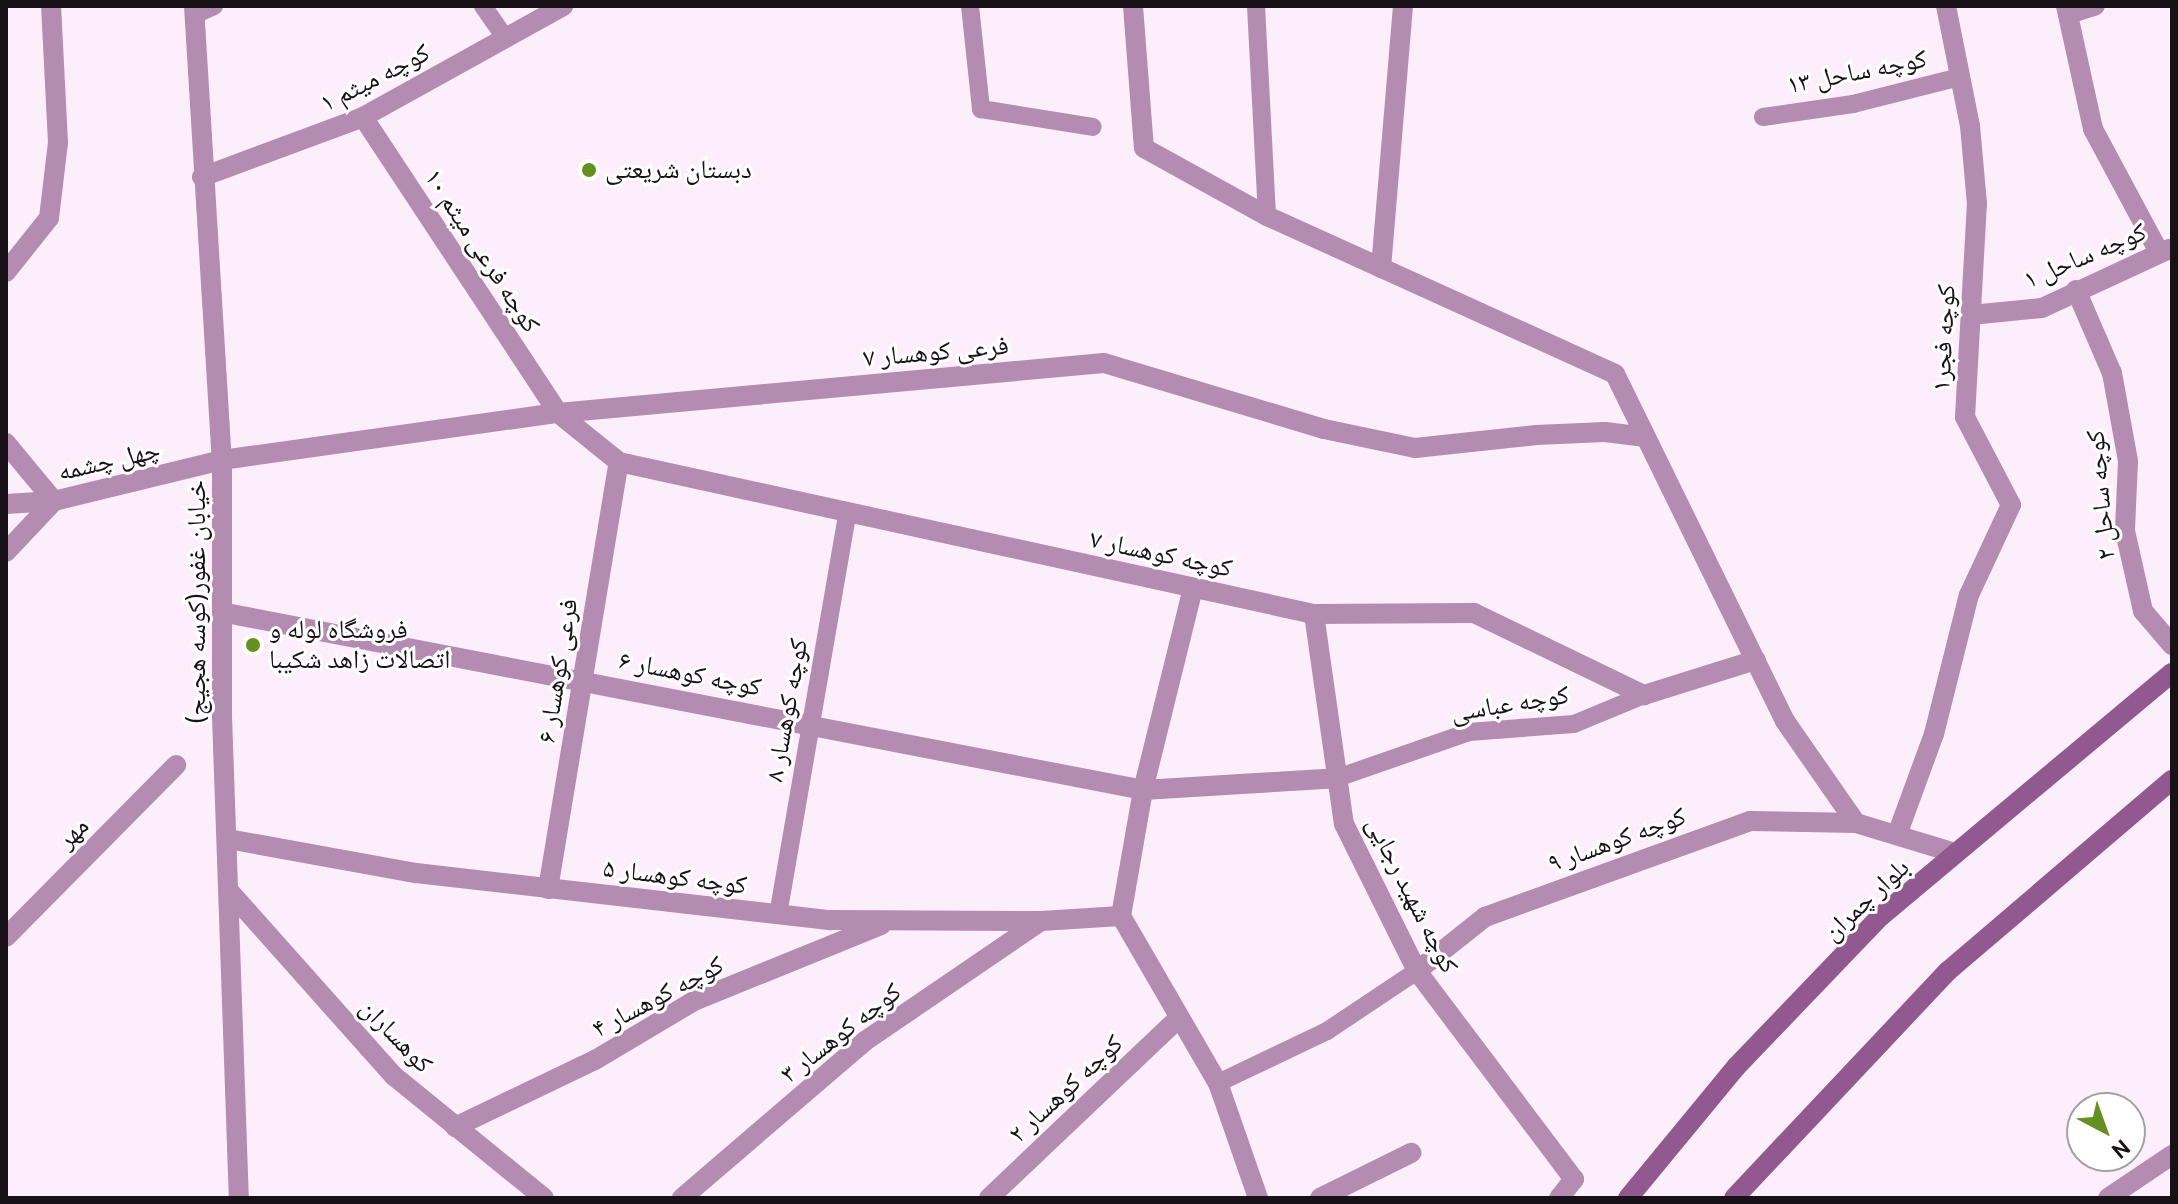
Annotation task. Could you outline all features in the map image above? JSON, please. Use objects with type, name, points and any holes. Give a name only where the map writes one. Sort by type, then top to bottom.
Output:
[{"type":"main road","name":"بلوار چمران","points":[[1628,1198],[1736,1067],[1881,916],[2172,673]]},
{"type":"main road","points":[[1734,1198],[1948,971],[2172,780]]},
{"type":"street","points":[[6,272],[49,218],[58,143],[51,6]]},
{"type":"street","name":"کوچه میثم ۱","points":[[202,177],[363,117],[563,6]]},
{"type":"street","points":[[1133,6],[1144,148],[1267,216],[1615,374],[1785,721],[1856,823]]},
{"type":"street","points":[[1381,268],[1403,6]]},
{"type":"street","name":"کوچه فجر۱","points":[[1897,835],[1934,734],[1969,595],[2011,505],[1965,417],[1977,204],[1970,126],[1946,6]]},
{"type":"street","points":[[2068,10],[2093,129],[2166,250]]},
{"type":"street","name":"خیابان غفور(کوسه هجیج)","points":[[194,11],[222,460],[226,613],[222,716],[239,1198]]},
{"type":"street","name":"کوچه فرعی میثم ۱۰","points":[[363,117],[558,413]]},
{"type":"street","name":"کوچه ساحل ۱","points":[[1971,315],[2042,308],[2166,250]]},
{"type":"street","name":"کوچه ساحل ۲","points":[[2076,290],[2112,373],[2128,461],[2125,531],[2143,611],[2172,645]]},
{"type":"street","name":"فرعی کوهسار ۷","points":[[222,460],[558,413],[1104,363],[1324,429],[1415,448],[1536,435],[1605,432],[1646,437]]},
{"type":"street","name":"کوچه کوهسار ۷","points":[[558,413],[619,462],[847,514],[1314,614],[1474,613],[1644,695]]},
{"type":"street","points":[[6,443],[54,501],[6,552]]},
{"type":"street","name":"چهل چشمه","points":[[6,504],[54,501],[222,460]]},
{"type":"street","name":"فرعی کوهسار ۶","points":[[548,889],[619,462]]},
{"type":"street","points":[[1193,588],[1143,790],[1121,916],[1218,1083],[1258,1198]]},
{"type":"street","name":"کوچه کوهسار ۶","points":[[226,613],[811,723],[1143,790],[1337,778]]},
{"type":"street","name":"کوچه شهید رجایی","points":[[1314,614],[1344,824],[1417,971],[1574,1179],[1559,1198]]},
{"type":"street","points":[[1644,695],[1756,660]]},
{"type":"street","name":"مهر","points":[[6,937],[176,765]]},
{"type":"street","name":"کوچه کوهسار ۹","points":[[1417,971],[1485,917],[1750,821],[1856,823],[1955,853]]},
{"type":"street","name":"کوچه کوهسار ۵","points":[[228,839],[416,873],[778,915],[889,922],[1041,921],[1121,916]]},
{"type":"street","name":"کوهساران","points":[[229,891],[394,1076],[544,1198]]},
{"type":"street","name":"کوچه کوهسار ۳","points":[[682,1198],[865,1041],[1041,921]]},
{"type":"street","name":"کوچه کوهسار ۴","points":[[455,1127],[595,1060],[694,1001],[889,922]]},
{"type":"street","name":"کوچه کوهسار ۲","points":[[989,1198],[1179,1018]]},
{"type":"street","points":[[1320,1198],[1411,1153]]},
{"type":"street","points":[[2108,1198],[2172,1155]]},
{"type":"lane","points":[[194,11],[214,6]]},
{"type":"lane","points":[[483,6],[506,39]]},
{"type":"lane","points":[[970,6],[981,109],[1093,127]]},
{"type":"lane","points":[[1256,6],[1267,216]]},
{"type":"lane","points":[[2068,10],[2096,6]]},
{"type":"lane","name":"کوچه ساحل ۱۳","points":[[1763,117],[1853,104],[1960,77]]},
{"type":"lane","name":"کوچه کوهسار ۸","points":[[778,915],[847,514]]},
{"type":"lane","name":"کوچه عباسی","points":[[1337,778],[1469,732],[1574,724],[1644,695]]},
{"type":"lane","points":[[1218,1083],[1327,1031],[1417,971]]},
{"type":"place","name":"دبستان شریعتی","points":[[589,170]]},
{"type":"place","name":"فروشگاه لوله و اتصالات زاهد شکیبا","points":[[253,645]]}]
